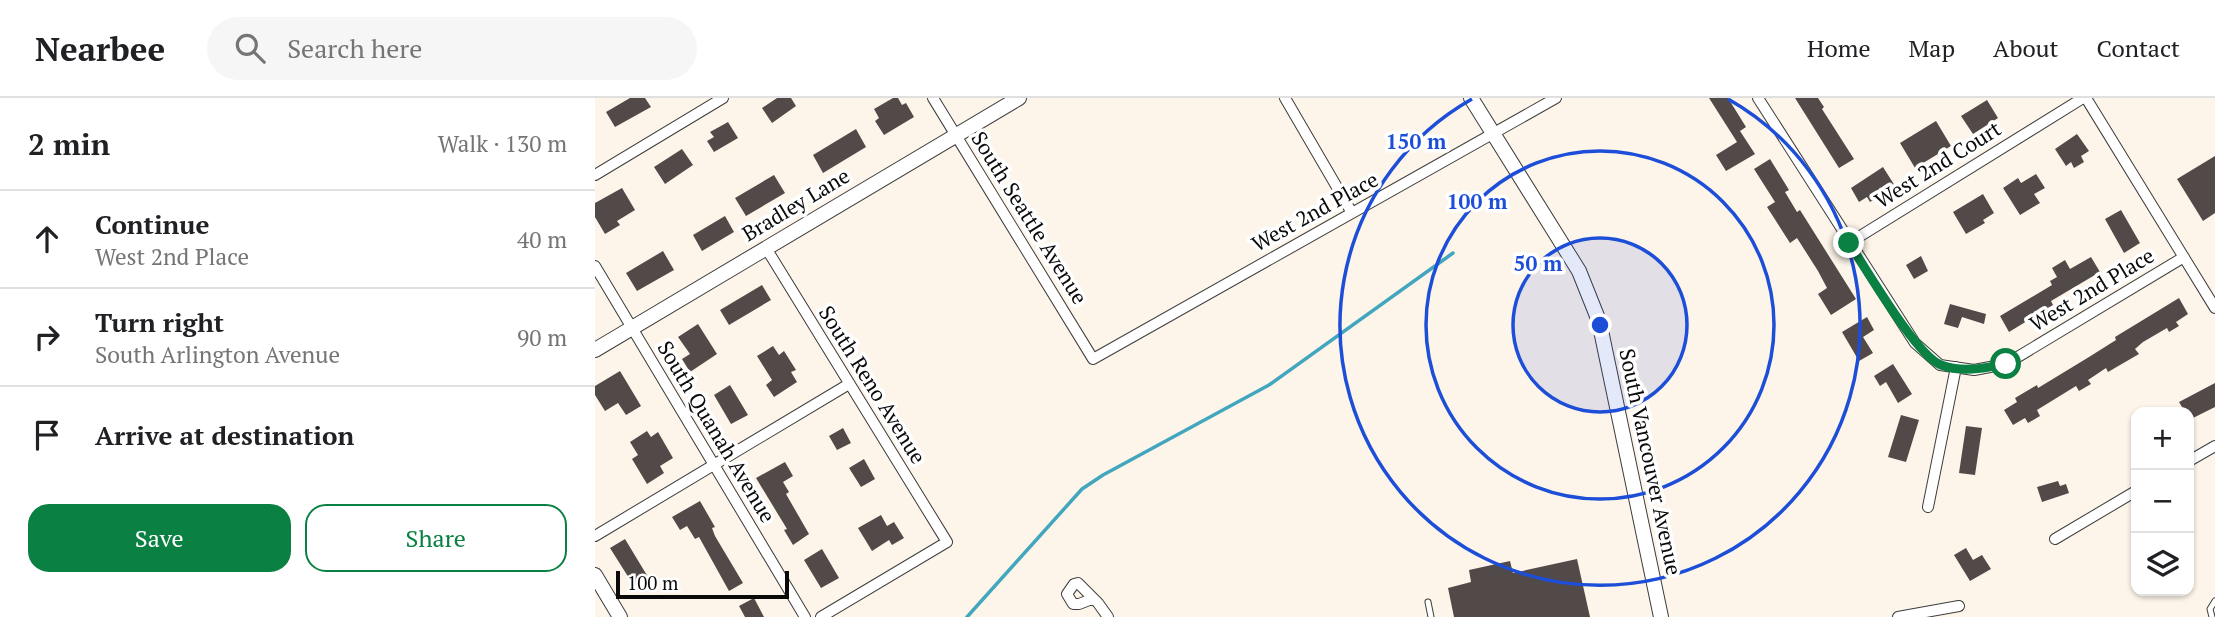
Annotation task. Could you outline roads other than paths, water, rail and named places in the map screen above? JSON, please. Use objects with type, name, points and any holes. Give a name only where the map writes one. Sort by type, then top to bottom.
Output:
[{"type":"street","points":[[595,175],[723,98]]},
{"type":"street","name":"South Seattle Avenue","points":[[933,98],[1093,359]]},
{"type":"street","name":"Bradley Lane","points":[[595,350],[1019,98]]},
{"type":"street","points":[[1285,98],[1352,213]]},
{"type":"street","name":"South Vancouver Avenue","points":[[1471,98],[1579,271],[1599,321],[1661,617]]},
{"type":"street","name":"West 2nd Place","points":[[1093,359],[1556,98]]},
{"type":"street","points":[[1758,98],[1849,243]]},
{"type":"street","points":[[2085,98],[2215,308]]},
{"type":"street","name":"West 2nd Court","points":[[1849,243],[2085,98]]},
{"type":"street","name":"West 2nd Place","points":[[1849,243],[1915,343],[1940,365],[1974,370],[2006,364],[2184,257]]},
{"type":"street","name":"South Reno Avenue","points":[[766,248],[947,542],[821,617]]},
{"type":"street","name":"South Quanah Avenue","points":[[595,267],[805,617]]},
{"type":"street","points":[[1928,507],[1956,367]]},
{"type":"street","points":[[595,536],[849,384]]},
{"type":"street","points":[[2194,458],[2215,446]]},
{"type":"street","points":[[2055,539],[2131,494]]},
{"type":"street","points":[[595,575],[619,617]]},
{"type":"street","points":[[1092,599],[1108,617]]},
{"type":"street","points":[[1898,617],[1959,606]]},
{"type":"lane","points":[[2212,617],[2210,609],[2215,601]]},
{"type":"lane","points":[[1428,602],[1431,617]]},
{"type":"waterway","points":[[967,617],[1082,489],[1269,385],[1453,253]]}]
